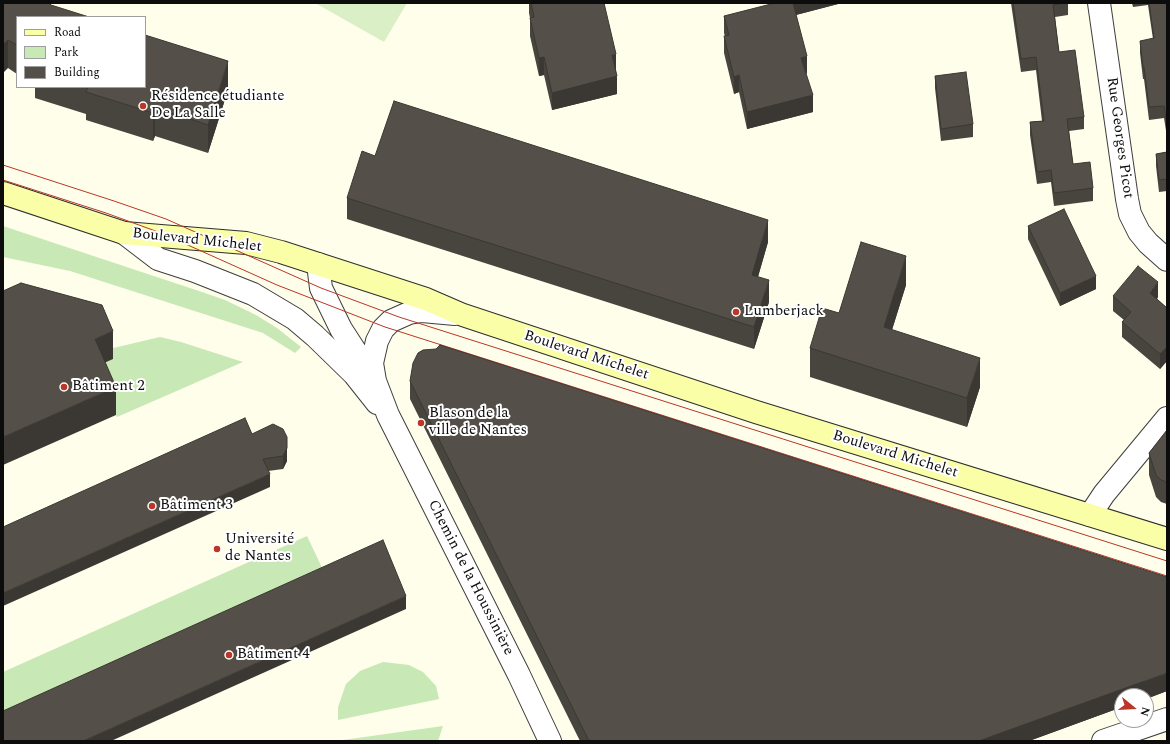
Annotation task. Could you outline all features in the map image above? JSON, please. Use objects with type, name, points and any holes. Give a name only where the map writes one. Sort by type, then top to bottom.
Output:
[{"type":"street","name":"Rue Georges Picot","points":[[1099,3],[1130,214],[1139,232],[1148,243],[1167,260]]},
{"type":"street","name":"Boulevard Michelet","points":[[3,193],[124,233],[246,243],[281,252],[426,299],[463,315],[756,412],[1167,539]]},
{"type":"street","name":"Chemin de la Houssinière","points":[[124,233],[158,259],[195,270],[253,294],[295,319],[315,336],[354,374],[388,415]]},
{"type":"street","name":"Chemin de la Houssinière","points":[[318,264],[321,288],[341,329],[375,381]]},
{"type":"street","name":"Chemin de la Houssinière","points":[[463,315],[422,311],[410,312],[392,321],[383,329],[375,346],[372,363],[375,381],[388,415],[550,741]]},
{"type":"street","points":[[1090,515],[1104,494],[1167,418]]},
{"type":"street","points":[[1103,741],[1167,719]]},
{"type":"green space","points":[[315,3],[407,3],[384,42]]},
{"type":"green space","points":[[3,226],[225,300],[256,315],[277,328],[301,347],[295,353],[263,333],[70,271],[3,257]]},
{"type":"green space","points":[[160,337],[181,342],[243,362],[117,417],[95,367],[109,349]]},
{"type":"green space","points":[[307,536],[327,578],[3,724],[3,672]]},
{"type":"green space","points":[[383,662],[409,665],[423,672],[436,686],[439,699],[338,720],[338,707],[346,684],[360,671]]},
{"type":"green space","points":[[443,726],[438,741],[343,740]]},
{"type":"building","points":[[3,3],[49,3],[51,5],[86,16],[16,16],[16,44],[8,40],[3,45]]},
{"type":"building","points":[[531,3],[604,3],[616,54],[612,55],[617,76],[552,93],[544,57],[539,58],[530,18],[534,17]]},
{"type":"building","points":[[775,3],[793,3],[807,56],[801,58],[813,95],[747,112],[739,75],[734,77],[724,36],[729,35],[724,16]]},
{"type":"building","points":[[1013,3],[1065,3],[1053,5],[1059,52],[1075,50],[1084,117],[1067,119],[1073,164],[1090,162],[1093,188],[1054,193],[1051,170],[1037,172],[1030,122],[1044,121],[1036,57],[1021,59]]},
{"type":"building","points":[[1149,3],[1167,3],[1167,125],[1164,106],[1149,107],[1143,67],[1140,41],[1154,38]]},
{"type":"building","points":[[146,35],[228,61],[208,125],[155,107],[153,113],[86,92],[88,88],[146,88]]},
{"type":"building","points":[[966,72],[973,124],[941,129],[935,76]]},
{"type":"building","points":[[394,101],[768,220],[752,275],[769,280],[754,327],[347,198],[362,151],[375,156]]},
{"type":"building","points":[[1167,152],[1167,179],[1159,180],[1156,154]]},
{"type":"building","points":[[1064,209],[1096,276],[1060,293],[1028,226]]},
{"type":"building","points":[[861,242],[906,256],[884,327],[980,358],[967,398],[810,348],[822,308],[839,313]]},
{"type":"building","points":[[1138,266],[1158,282],[1150,293],[1167,308],[1167,347],[1160,354],[1122,322],[1131,312],[1113,296]]},
{"type":"building","points":[[21,283],[102,305],[113,331],[95,339],[116,387],[3,437],[3,291]]},
{"type":"building","points":[[440,345],[1167,577],[1167,673],[1126,688],[1114,688],[1114,692],[979,741],[589,741],[410,381],[413,363],[418,353],[423,350],[436,349]]},
{"type":"building","name":"Bâtiment 3","points":[[245,418],[252,434],[273,424],[283,429],[287,437],[287,448],[283,456],[263,459],[270,474],[3,593],[3,527]]},
{"type":"building","points":[[1167,430],[1167,482],[1161,480],[1156,475],[1149,453]]},
{"type":"building","name":"Bâtiment 4","points":[[383,540],[406,596],[83,741],[3,741],[3,711]]},
{"type":"tram line","points":[[3,165],[166,219],[321,288],[399,317],[1167,561]]},
{"type":"tram line","points":[[3,180],[106,213],[161,233],[277,285],[385,327],[1167,576]]},
{"type":"place","name":"Résidence étudiante De La Salle","points":[[143,106]]},
{"type":"place","name":"Lumberjack","points":[[736,312]]},
{"type":"place","name":"Bâtiment 2","points":[[64,387]]},
{"type":"place","name":"Blason de la ville de Nantes","points":[[421,423]]},
{"type":"place","name":"Bâtiment 3","points":[[152,506]]},
{"type":"place","name":"Université de Nantes","points":[[217,549]]},
{"type":"place","name":"Bâtiment 4","points":[[229,655]]}]
